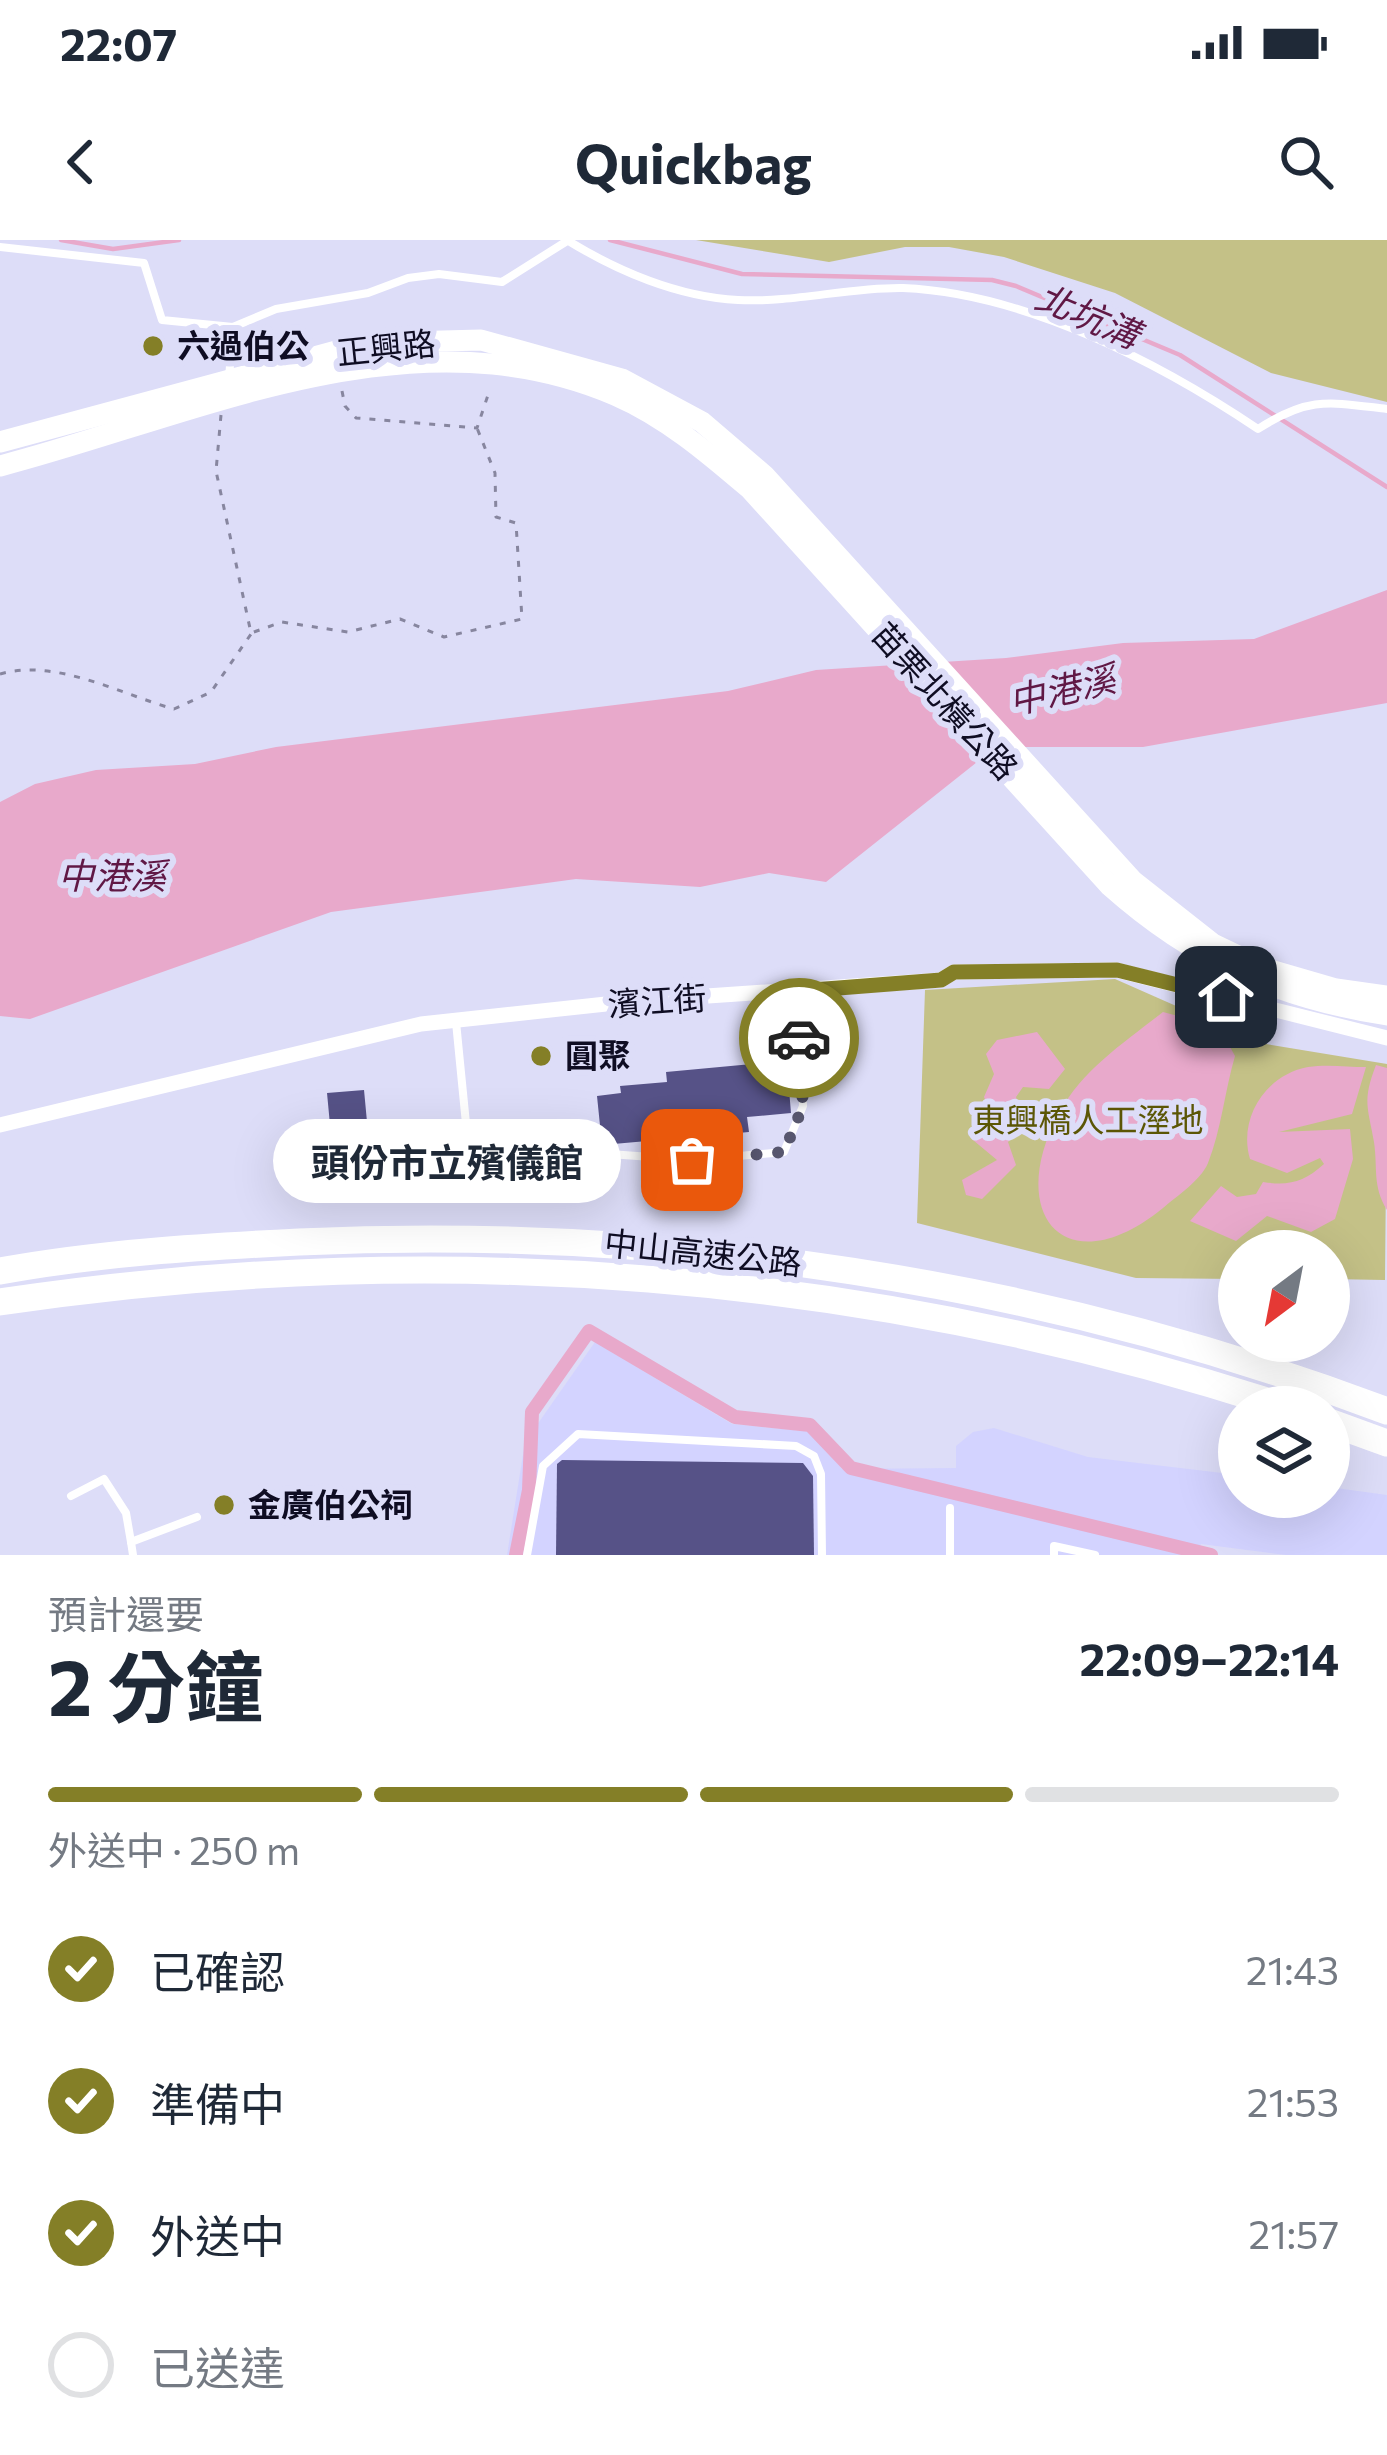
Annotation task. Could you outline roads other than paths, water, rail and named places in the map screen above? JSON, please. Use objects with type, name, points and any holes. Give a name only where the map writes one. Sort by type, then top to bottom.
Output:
[{"type":"highway","name":"中山高速公路","points":[[0,1271],[92,1257],[351,1240],[493,1238],[691,1249],[910,1279],[1040,1307],[1223,1354],[1387,1411]]},
{"type":"highway","name":"中山高速公路","points":[[0,1302],[163,1280],[302,1270],[479,1268],[688,1279],[997,1327],[1219,1386]]},
{"type":"highway","points":[[1350,1430],[1387,1443]]},
{"type":"main road","name":"正興路","points":[[0,442],[366,343],[481,340],[565,361]]},
{"type":"main road","name":"正興路","points":[[0,466],[339,371],[417,359],[513,365]]},
{"type":"main road","name":"苗栗北橫公路","points":[[565,361],[622,379],[702,422],[765,476],[1133,881],[1213,944],[1290,987],[1387,996]]},
{"type":"main road","name":"苗栗北橫公路","points":[[513,365],[616,395],[694,441],[766,506],[1110,886],[1160,930],[1216,964],[1387,1016]]},
{"type":"street","name":"濱江街","points":[[0,1125],[242,1064],[455,1020],[941,980],[954,972],[1117,970],[1387,1038]]},
{"type":"lane","points":[[0,247],[144,263],[162,320],[233,327],[276,309],[368,292],[408,278],[439,274],[502,282],[567,240],[625,274],[737,300],[904,288],[985,301],[1086,336],[1183,378],[1258,429],[1295,405],[1319,401],[1387,409]]},
{"type":"lane","points":[[222,403],[233,327]]},
{"type":"lane","points":[[455,1020],[468,1144],[692,1160],[784,1152],[803,1106],[800,991]]},
{"type":"lane","points":[[527,1555],[543,1466],[578,1433],[796,1446],[814,1456],[821,1474],[822,1555]]},
{"type":"lane","points":[[71,1496],[104,1479],[126,1513],[133,1555]]},
{"type":"lane","points":[[950,1508],[950,1555]]},
{"type":"lane","points":[[131,1543],[196,1517]]},
{"type":"lane","points":[[1054,1555],[1054,1546],[1095,1555]]},
{"type":"water","name":"中港溪","points":[[1387,590],[1387,703],[1143,747],[996,747],[826,882],[769,873],[700,887],[576,879],[331,912],[30,1019],[0,1016],[0,802],[35,784],[96,770],[195,764],[276,747],[728,691],[816,670],[1006,658],[1123,643],[1254,639]]},
{"type":"water","points":[[1163,1012],[1219,1027],[1235,1056],[1208,1163],[1188,1187],[1128,1231],[1098,1241],[1073,1240],[1054,1228],[1042,1209],[1038,1182],[1044,1150],[1059,1113],[1080,1083]]},
{"type":"water","points":[[1037,1032],[1065,1069],[1049,1089],[1023,1087],[1016,1097],[1025,1124],[1008,1142],[1016,1165],[982,1199],[966,1195],[962,1180],[997,1160],[973,1140],[990,1111],[984,1097],[994,1074],[986,1054],[997,1040]]},
{"type":"water","points":[[1376,1065],[1387,1068],[1387,1210],[1377,1185],[1368,1104]]},
{"type":"water","points":[[1366,1067],[1352,1114],[1279,1132],[1350,1129],[1353,1159],[1335,1219],[1306,1230],[1267,1216],[1250,1230],[1218,1233],[1190,1221],[1221,1186],[1237,1197],[1256,1194],[1263,1182],[1296,1181],[1324,1164],[1320,1158],[1287,1173],[1250,1159],[1247,1144],[1252,1114],[1268,1089],[1293,1072]]},
{"type":"waterway","name":"北坑溝","points":[[61,240],[113,249],[179,240]]},
{"type":"waterway","name":"北坑溝","points":[[610,240],[742,274],[992,280],[1016,286],[1180,355],[1387,487]]},
{"type":"waterway","points":[[516,1555],[529,1490],[532,1412],[589,1331],[735,1417],[810,1425],[851,1468],[1211,1555]]},
{"type":"place","name":"六過伯公","points":[[153,346]]},
{"type":"place","name":"圓聚","points":[[541,1056]]},
{"type":"place","name":"頭份市立殯儀館","points":[[692,1160]]},
{"type":"place","name":"金廣伯公祠","points":[[224,1505]]},
{"type":"park label","name":"東興橋人工溼地","points":[[1088,1120]]}]
